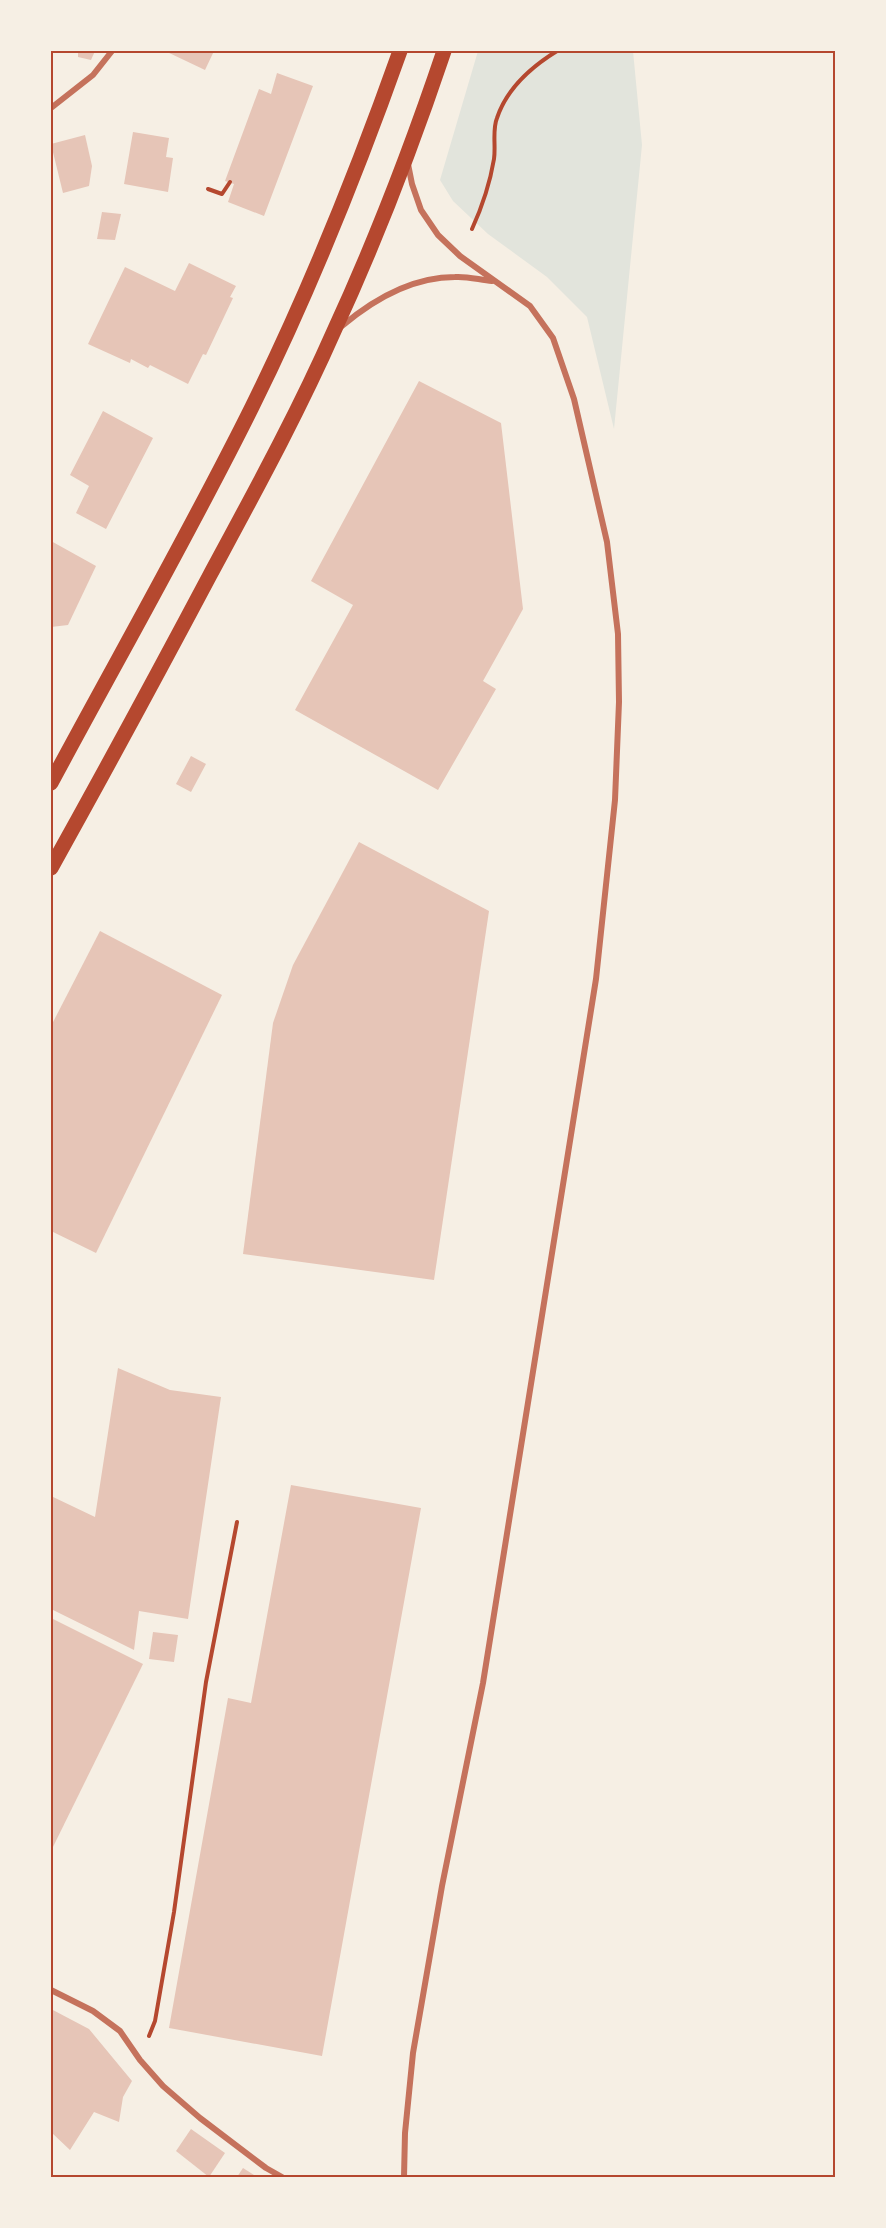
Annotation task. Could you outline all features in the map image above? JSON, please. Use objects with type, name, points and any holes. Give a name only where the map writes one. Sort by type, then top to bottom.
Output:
[{"type":"main road","points":[[51,783],[252,407],[298,310],[341,209],[400,51]]},
{"type":"main road","points":[[51,868],[287,431],[334,332],[406,157],[444,51]]},
{"type":"street","points":[[51,108],[93,75],[112,51]]},
{"type":"street","points":[[404,2177],[405,2133],[413,2054],[442,1886],[490,1636],[596,979],[615,800],[619,702],[618,634],[607,542],[574,399],[554,338],[530,306],[460,256],[438,235],[421,210],[406,157]]},
{"type":"street","points":[[334,332],[376,300],[422,280],[456,276],[493,281]]},
{"type":"street","points":[[51,1990],[93,2011],[120,2031],[140,2060],[163,2086],[200,2118],[266,2168],[282,2177]]},
{"type":"path","points":[[472,229],[483,206],[494,158],[496,120],[508,94],[536,64],[557,51]]},
{"type":"path","points":[[207,189],[222,194],[230,182]]},
{"type":"path","points":[[140,2060],[154,2021],[174,1912],[206,1682],[237,1522]]},
{"type":"shaded area","points":[[478,51],[633,51],[642,145],[614,429],[587,317],[547,277],[488,234],[453,201],[440,180]]},
{"type":"building","points":[[78,51],[95,51],[91,60],[78,57]]},
{"type":"building","points":[[165,51],[214,51],[205,70]]},
{"type":"building","points":[[277,73],[313,86],[264,216],[228,202],[234,184],[225,181],[259,89],[271,94]]},
{"type":"building","points":[[133,132],[169,138],[166,157],[173,158],[168,192],[124,184]]},
{"type":"building","points":[[85,135],[92,166],[89,186],[63,193],[51,144]]},
{"type":"building","points":[[102,212],[121,214],[115,240],[97,239]]},
{"type":"building","points":[[189,263],[236,286],[230,297],[233,298],[206,355],[203,354],[188,384],[150,365],[148,368],[131,359],[130,363],[88,344],[125,267],[175,291]]},
{"type":"building","points":[[419,381],[501,423],[523,609],[483,681],[496,689],[438,790],[295,710],[353,605],[311,581]]},
{"type":"building","points":[[103,411],[153,438],[106,529],[76,513],[89,486],[70,475]]},
{"type":"building","points":[[51,541],[96,566],[68,625],[51,627]]},
{"type":"building","points":[[191,756],[206,764],[191,792],[176,784]]},
{"type":"building","points":[[359,842],[489,911],[434,1280],[243,1254],[273,1023],[293,965]]},
{"type":"building","points":[[100,931],[222,995],[96,1253],[51,1231],[51,1026]]},
{"type":"building","points":[[118,1368],[170,1390],[221,1397],[188,1619],[139,1611],[134,1650],[51,1609],[51,1496],[95,1517]]},
{"type":"building","points":[[291,1485],[421,1508],[322,2056],[169,2028],[228,1698],[251,1703]]},
{"type":"building","points":[[51,1618],[143,1664],[51,1851]]},
{"type":"building","points":[[153,1632],[178,1635],[174,1662],[149,1659]]},
{"type":"building","points":[[51,2009],[89,2029],[132,2081],[123,2097],[119,2122],[94,2112],[70,2150],[51,2132]]},
{"type":"building","points":[[191,2129],[225,2153],[209,2177],[176,2151]]},
{"type":"building","points":[[243,2168],[257,2177],[237,2177]]}]
